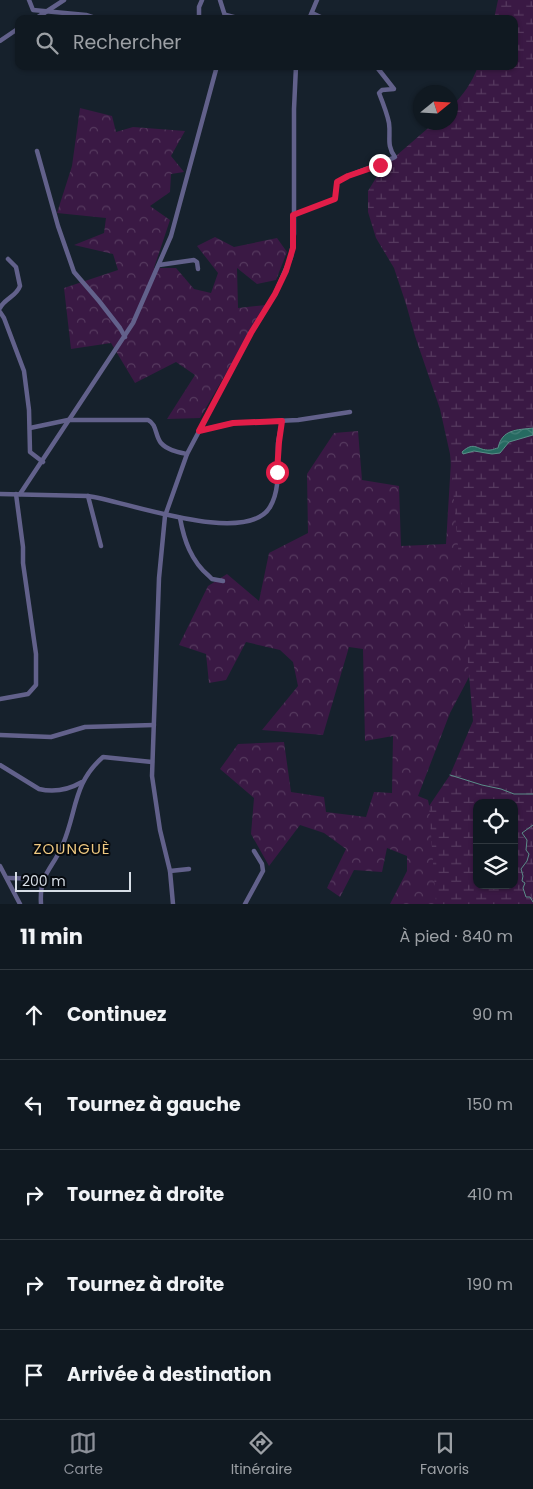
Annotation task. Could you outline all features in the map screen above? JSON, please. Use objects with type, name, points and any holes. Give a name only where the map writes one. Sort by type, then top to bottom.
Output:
[{"type":"street","points":[[28,0],[33,10],[86,15]]},
{"type":"street","points":[[41,15],[64,0]]},
{"type":"street","points":[[199,15],[202,0]]},
{"type":"street","points":[[220,0],[225,15]]},
{"type":"street","points":[[316,15],[312,13],[317,0]]},
{"type":"street","points":[[0,41],[15,31]]},
{"type":"street","points":[[0,699],[28,694],[36,685],[36,654],[23,563],[24,547],[18,494],[42,462],[68,420],[125,337],[159,266],[179,210],[216,70]]},
{"type":"street","points":[[173,904],[170,871],[154,797],[152,762],[160,578],[165,516],[186,454],[251,333],[275,294],[286,271],[293,248],[296,70]]},
{"type":"street","points":[[293,215],[335,199],[337,182],[395,157],[389,149],[389,125],[379,93],[382,90],[394,89],[379,70]]},
{"type":"street","points":[[37,151],[58,226],[74,272],[99,301],[125,337]]},
{"type":"street","points":[[0,308],[4,302],[16,294],[20,286],[16,267],[8,259]]},
{"type":"street","points":[[159,266],[194,260],[197,262],[198,269]]},
{"type":"street","points":[[0,312],[24,371],[30,428],[30,452],[42,462]]},
{"type":"street","points":[[199,431],[233,423],[282,421],[350,412]]},
{"type":"street","points":[[30,428],[68,420],[148,420],[153,424],[156,435],[161,443],[167,448],[186,454]]},
{"type":"street","points":[[0,494],[88,496],[165,516],[215,523],[247,521],[264,515],[274,498],[282,421]]},
{"type":"street","points":[[88,496],[101,546]]},
{"type":"street","points":[[180,518],[183,534],[193,557],[209,576],[223,581]]},
{"type":"street","points":[[0,734],[51,737],[85,727],[154,725]]},
{"type":"street","points":[[41,904],[43,879],[64,841],[82,782],[103,757],[152,762]]},
{"type":"street","points":[[0,765],[39,789],[65,790],[82,782]]},
{"type":"street","points":[[245,904],[263,871],[262,864],[254,851]]},
{"type":"street","points":[[0,866],[20,904]]},
{"type":"street","points":[[170,871],[190,869]]},
{"type":"street","points":[[8,878],[43,879]]},
{"type":"green space","points":[[498,0],[533,0],[533,428],[513,430],[497,448],[488,449],[473,446],[464,454],[474,451],[492,454],[500,453],[509,442],[533,435],[533,904],[436,904],[429,806],[450,775],[473,721],[450,454],[440,409],[394,268],[376,238],[368,212],[368,191],[382,168],[426,130],[458,130],[458,99],[467,88],[476,70],[518,70],[518,15],[495,15]]},
{"type":"green space","points":[[80,108],[112,116],[116,132],[133,127],[185,131],[171,156],[184,172],[171,174],[170,192],[150,206],[170,220],[154,268],[176,268],[194,289],[211,293],[218,273],[197,246],[215,237],[234,247],[277,238],[287,252],[276,280],[257,284],[237,268],[238,308],[266,305],[200,418],[167,419],[195,375],[176,362],[135,383],[111,343],[71,349],[64,288],[118,270],[113,254],[74,245],[104,233],[106,218],[57,213],[72,166]]},
{"type":"green space","points":[[358,431],[362,480],[399,486],[401,546],[446,544],[451,461],[478,660],[450,713],[418,796],[428,800],[443,877],[441,904],[390,904],[407,871],[407,856],[387,848],[382,872],[354,870],[340,897],[327,888],[346,849],[324,833],[300,825],[269,866],[251,834],[254,798],[220,769],[238,744],[284,742],[291,792],[324,797],[326,812],[366,817],[374,792],[392,793],[393,736],[365,741],[363,649],[349,647],[323,735],[262,730],[298,686],[293,662],[280,650],[246,642],[226,680],[209,683],[206,654],[179,645],[208,586],[227,574],[259,601],[269,553],[308,533],[307,474],[334,433]]},
{"type":"water","points":[[533,428],[533,435],[509,442],[500,453],[492,454],[474,451],[463,454],[462,452],[473,446],[486,450],[498,448],[503,437],[507,434],[516,430]]},
{"type":"waterway","points":[[450,775],[514,794],[533,794]]},
{"type":"waterway","points":[[533,825],[522,833],[527,840],[526,850],[529,854],[527,861],[521,869],[526,897],[530,897],[533,902]]},
{"type":"district","name":"ZOUNGUÈ","points":[[72,849]]},
{"type":"route","points":[[277,472],[282,421],[233,423],[199,431],[286,271],[293,248],[293,215],[335,199],[337,182],[348,176],[380,165]]}]
